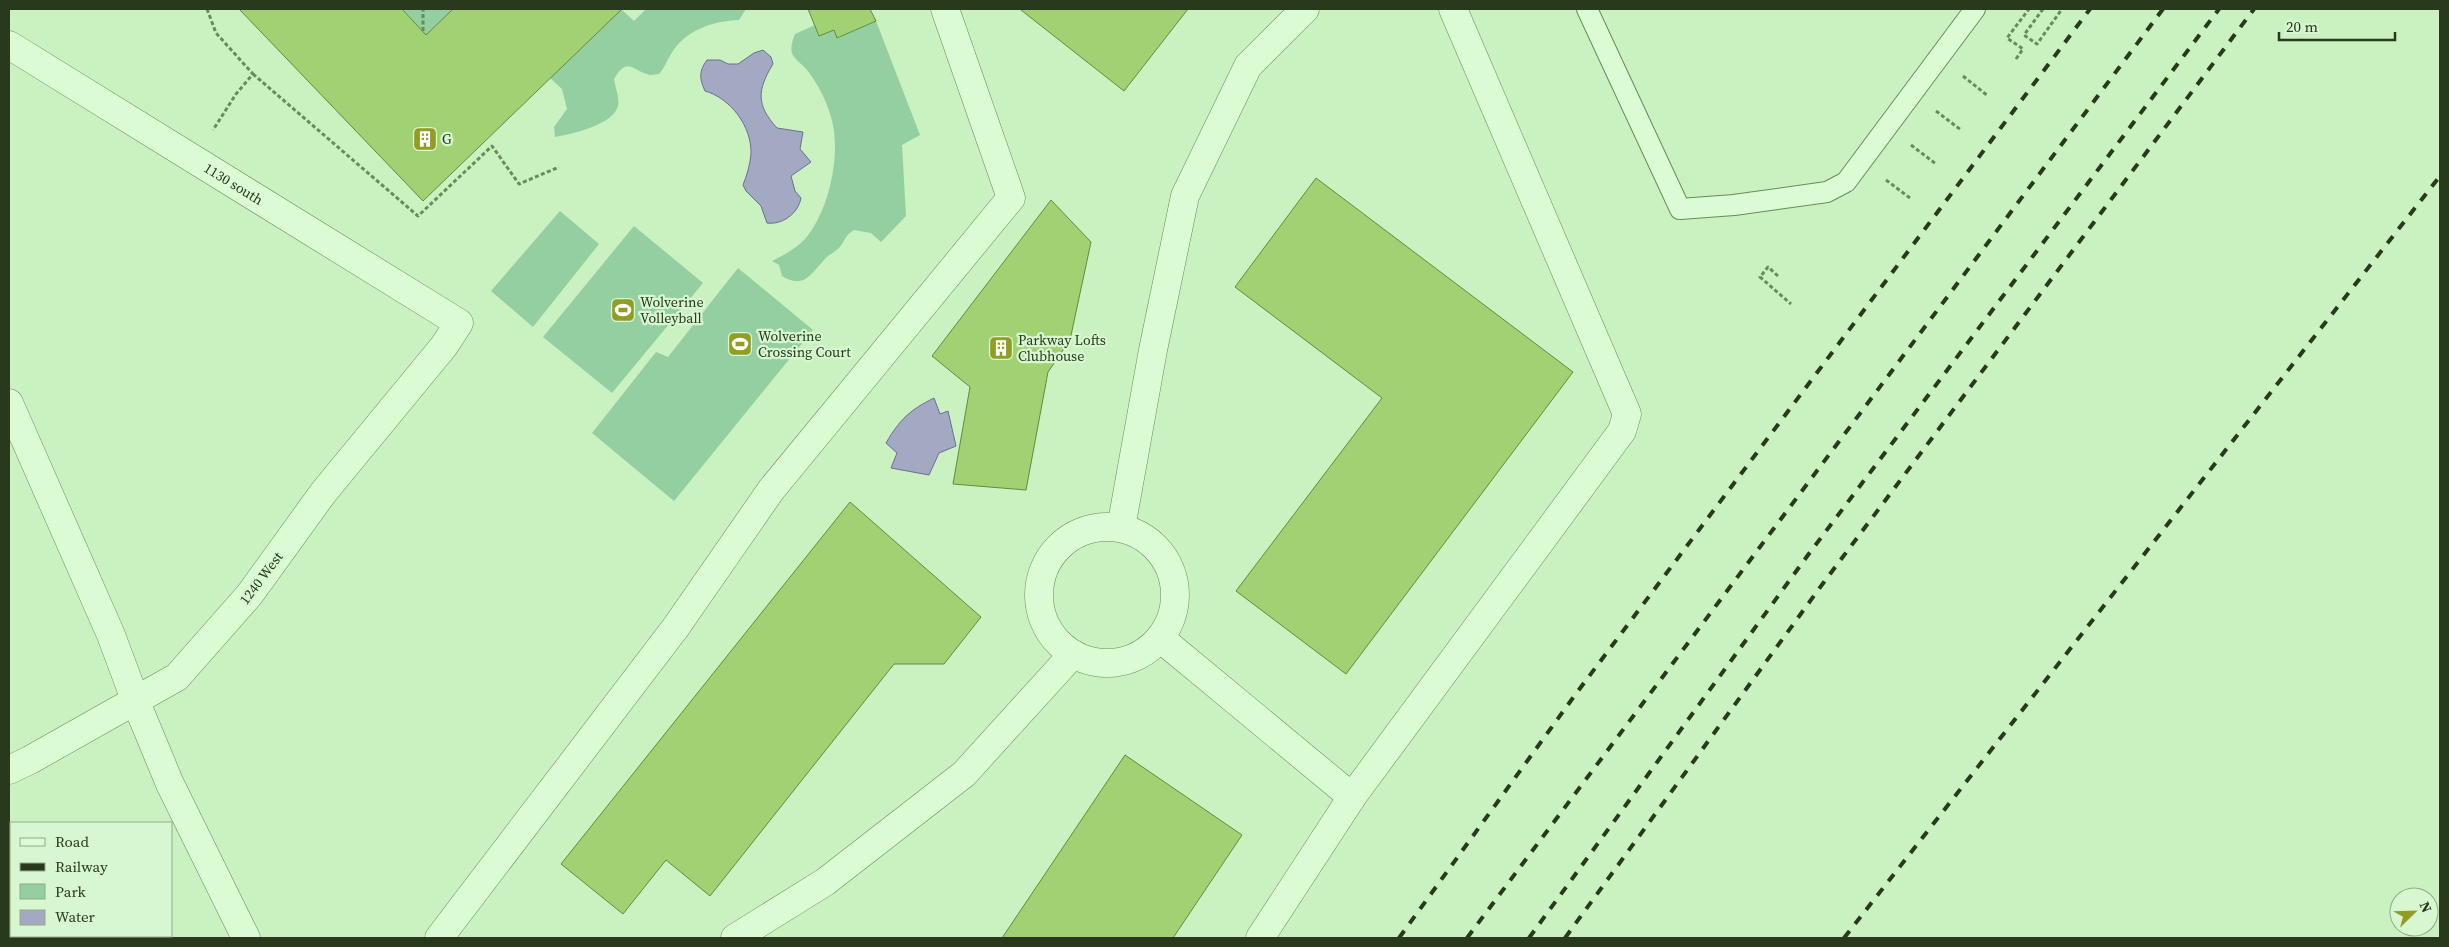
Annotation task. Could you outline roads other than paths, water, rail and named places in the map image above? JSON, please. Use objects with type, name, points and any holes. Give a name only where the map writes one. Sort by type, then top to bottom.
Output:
[{"type":"street","points":[[440,938],[676,627],[771,490],[1011,198],[945,9]]},
{"type":"street","points":[[1122,528],[1153,350],[1186,196],[1248,66],[1305,9]]},
{"type":"street","points":[[1260,938],[1352,797],[1622,431],[1627,414],[1453,9]]},
{"type":"street","name":"1130 south","points":[[9,45],[459,323]]},
{"type":"street","name":"1240 West","points":[[9,770],[136,702],[177,677],[250,594],[323,493],[444,346],[459,323]]},
{"type":"street","points":[[9,403],[111,635],[170,784],[246,938]]},
{"type":"street","points":[[1104,527],[1122,528],[1149,542],[1168,566],[1175,596],[1168,626],[1160,638],[1139,656],[1119,662],[1099,663],[1085,660],[1072,654],[1059,643],[1048,629],[1041,613],[1039,596],[1040,578],[1047,562],[1057,548],[1071,537],[1087,530],[1104,527]]},
{"type":"street","points":[[1160,638],[1352,797]]},
{"type":"street","points":[[735,938],[825,882],[964,774],[1072,654]]},
{"type":"lane","points":[[1587,9],[1680,209],[1734,205],[1827,192],[1846,182],[1975,9]]},
{"type":"water","points":[[763,50],[771,57],[773,64],[762,90],[761,97],[765,112],[777,128],[803,132],[800,149],[811,162],[791,176],[795,191],[801,198],[797,209],[784,220],[773,223],[767,223],[761,206],[746,191],[743,185],[751,154],[748,133],[731,107],[723,100],[705,91],[701,78],[702,68],[707,60],[720,60],[728,64],[738,64],[754,53]]},
{"type":"water","points":[[934,398],[940,414],[948,411],[956,446],[939,453],[929,475],[891,468],[897,453],[886,443],[906,416]]},
{"type":"railway","points":[[1399,938],[1575,695],[2090,9]]},
{"type":"railway","points":[[1467,938],[2163,9]]},
{"type":"railway","points":[[1529,938],[1808,555],[2219,9]]},
{"type":"railway","points":[[1565,938],[1824,582],[2254,9]]},
{"type":"railway","points":[[1844,938],[2440,176]]},
{"type":"place","name":"G","points":[[425,139]]},
{"type":"place","name":"Wolverine Volleyball","points":[[623,310]]},
{"type":"place","name":"Wolverine Crossing Court","points":[[740,344]]},
{"type":"place","name":"Parkway Lofts Clubhouse","points":[[1001,348]]}]
